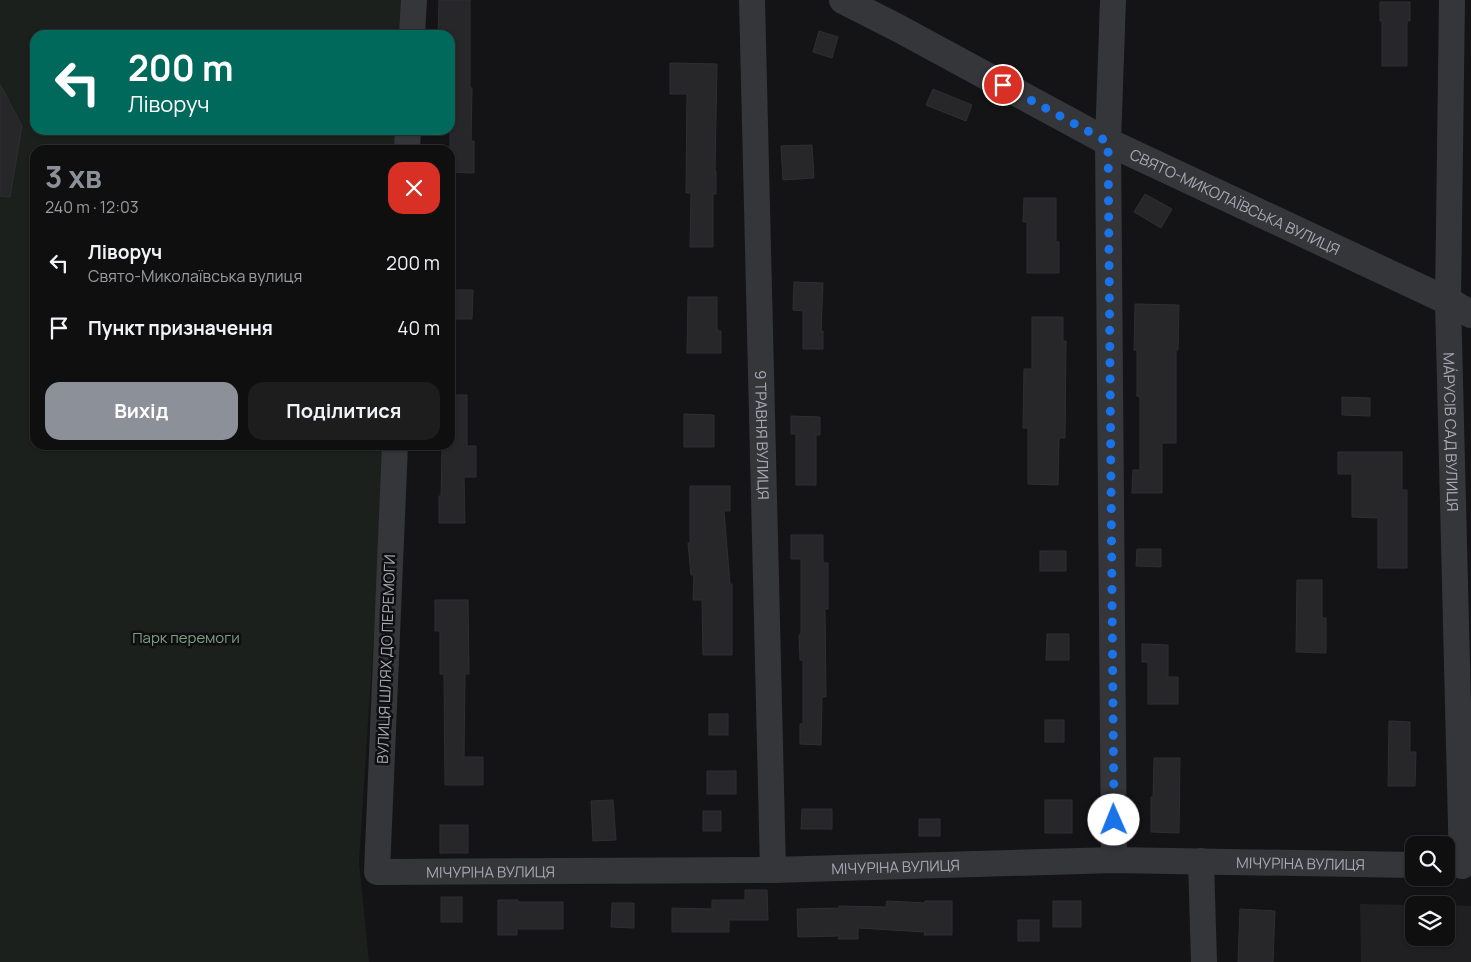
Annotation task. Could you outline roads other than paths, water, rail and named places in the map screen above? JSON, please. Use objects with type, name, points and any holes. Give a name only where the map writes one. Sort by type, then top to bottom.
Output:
[{"type":"street","points":[[412,30],[414,0]]},
{"type":"street","name":"9 ТРАВНЯ ВУЛИЦЯ","points":[[752,0],[773,870]]},
{"type":"street","name":"СВЯТО-МИКОЛАЇВСЬКА ВУЛИЦЯ","points":[[843,0],[1108,142],[1459,308]]},
{"type":"street","points":[[1113,0],[1108,142],[1114,860]]},
{"type":"street","name":"МÁРУСІВ САД ВУЛИЦЯ","points":[[1452,0],[1459,308],[1460,866]]},
{"type":"street","name":"ВУЛИЦЯ ШЛЯХ ДО ПЕРЕМОГИ","points":[[377,872],[395,450]]},
{"type":"street","name":"МІЧУРІНА ВУЛИЦЯ","points":[[377,872],[773,870],[1114,860],[1405,865]]},
{"type":"street","points":[[1201,861],[1204,962]]},
{"type":"park label","name":"Парк перемоги","points":[[186,637]]}]
